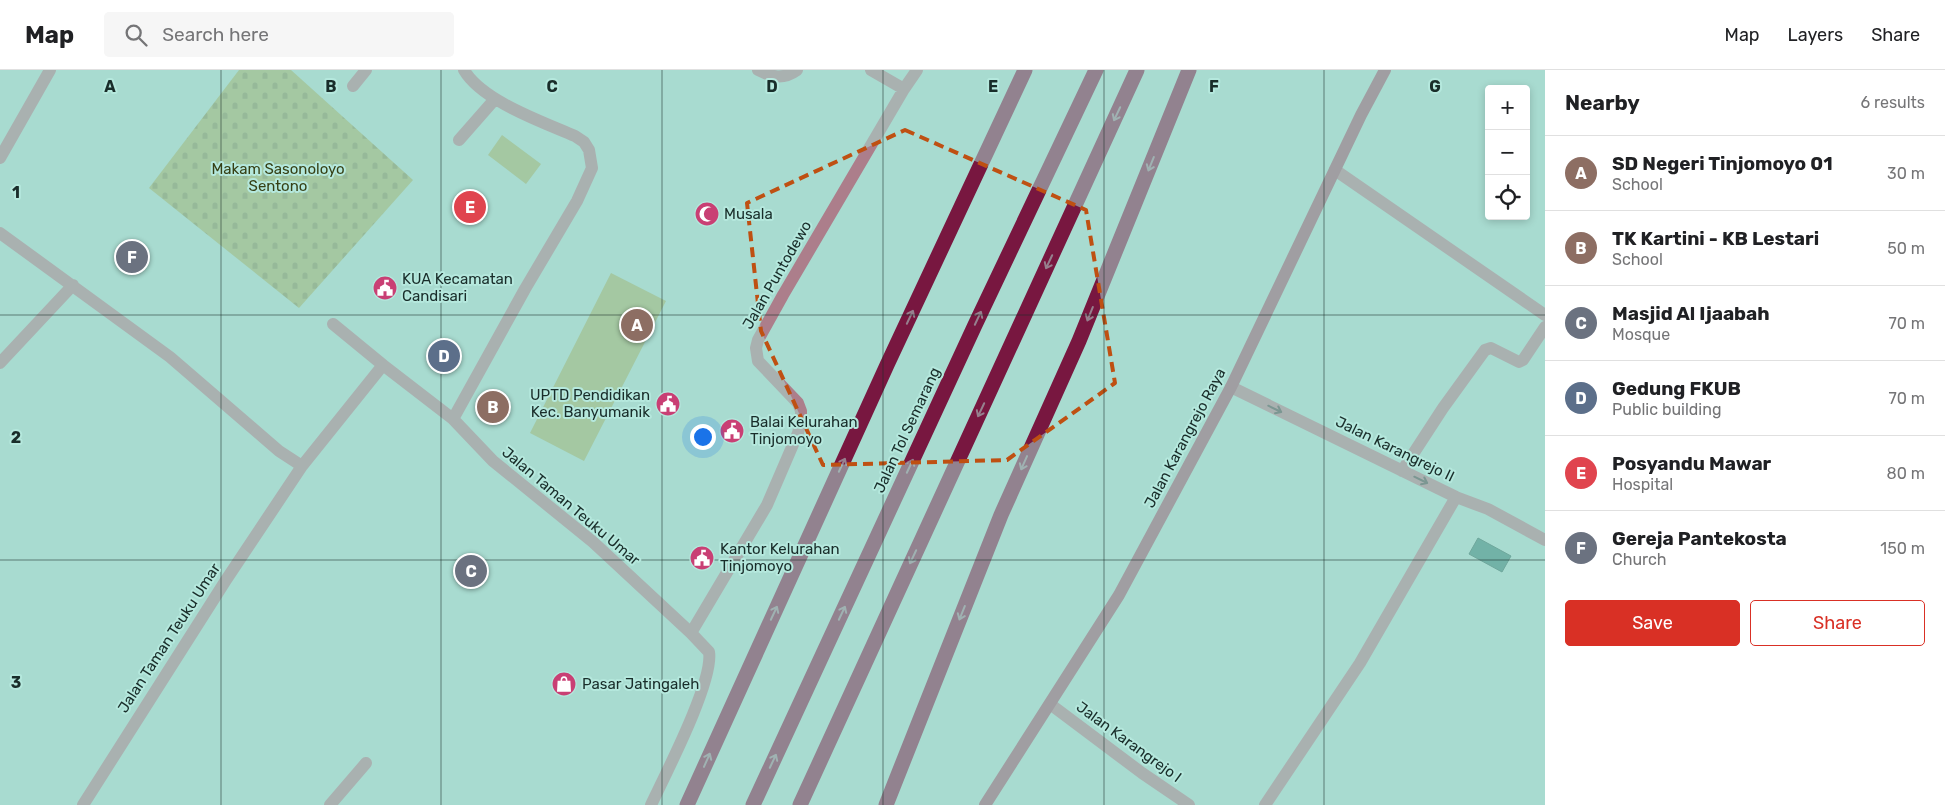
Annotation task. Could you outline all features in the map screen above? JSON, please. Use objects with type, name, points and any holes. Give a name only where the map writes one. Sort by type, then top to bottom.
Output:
[{"type":"highway","points":[[687,805],[883,374],[1025,70]]},
{"type":"highway","name":"Jalan Tol Semarang","points":[[753,805],[975,325],[1096,70]]},
{"type":"highway","points":[[800,805],[1137,70]]},
{"type":"highway","points":[[886,805],[1001,515],[1079,341],[1189,70]]},
{"type":"main road","name":"Jalan Karangrejo Raya","points":[[985,805],[1119,595],[1231,387],[1360,115],[1386,70]]},
{"type":"street","points":[[0,158],[50,70]]},
{"type":"street","points":[[353,86],[366,70]]},
{"type":"street","points":[[452,419],[577,201],[592,168],[589,150],[584,142],[495,98],[469,78],[464,70]]},
{"type":"street","points":[[758,70],[769,76],[782,77],[797,70]]},
{"type":"street","points":[[871,70],[904,89]]},
{"type":"street","name":"Jalan Puntodewo","points":[[691,633],[767,505],[798,433],[801,411],[798,404],[758,361],[756,348],[758,340],[904,89],[917,70]]},
{"type":"street","points":[[458,140],[495,98]]},
{"type":"street","points":[[1335,170],[1545,315]]},
{"type":"street","points":[[0,233],[170,357],[279,451],[302,466]]},
{"type":"street","points":[[0,363],[73,285]]},
{"type":"street","points":[[333,324],[336,329],[383,365]]},
{"type":"street","points":[[1402,471],[1442,408],[1485,350],[1490,348],[1519,362],[1523,360],[1545,327]]},
{"type":"street","name":"Jalan Taman Teuku Umar","points":[[83,805],[154,691],[302,466],[383,365],[452,419],[492,461],[592,542],[691,633],[709,652],[708,667],[691,719],[651,805]]},
{"type":"street","name":"Jalan Karangrejo II","points":[[1231,387],[1456,497],[1488,509],[1545,540]]},
{"type":"street","points":[[1265,805],[1360,663],[1456,497]]},
{"type":"street","name":"Jalan Karangrejo I","points":[[1050,704],[1142,773],[1190,805]]},
{"type":"street","points":[[330,805],[366,763]]},
{"type":"highlighted area","points":[[905,130],[1086,210],[1115,383],[1007,460],[823,465],[761,331],[747,203]]},
{"type":"green space","name":"Makam Sasonoloyo Sentono","points":[[239,70],[291,70],[413,180],[299,308],[149,188]]},
{"type":"green space","points":[[502,135],[541,164],[526,184],[488,155]]},
{"type":"green space","points":[[611,273],[666,301],[584,461],[530,433]]},
{"type":"shaded area","points":[[1478,538],[1511,556],[1502,572],[1469,554]]},
{"type":"place","name":"Posyandu Mawar","points":[[470,207]]},
{"type":"place","name":"Musala","points":[[707,214]]},
{"type":"place","name":"Gereja Pantekosta","points":[[132,257]]},
{"type":"place","name":"KUA Kecamatan Candisari","points":[[385,288]]},
{"type":"place","name":"SD Negeri Tinjomoyo 01","points":[[637,325]]},
{"type":"place","name":"Gedung FKUB","points":[[444,356]]},
{"type":"place","name":"UPTD Pendidikan Kec. Banyumanik","points":[[668,404]]},
{"type":"place","name":"TK Kartini - KB Lestari","points":[[493,407]]},
{"type":"place","name":"Balai Kelurahan Tinjomoyo","points":[[732,431]]},
{"type":"place","name":"Kantor Kelurahan Tinjomoyo","points":[[702,558]]},
{"type":"place","name":"Masjid Al Ijaabah","points":[[471,571]]},
{"type":"place","name":"Pasar Jatingaleh","points":[[564,684]]}]
